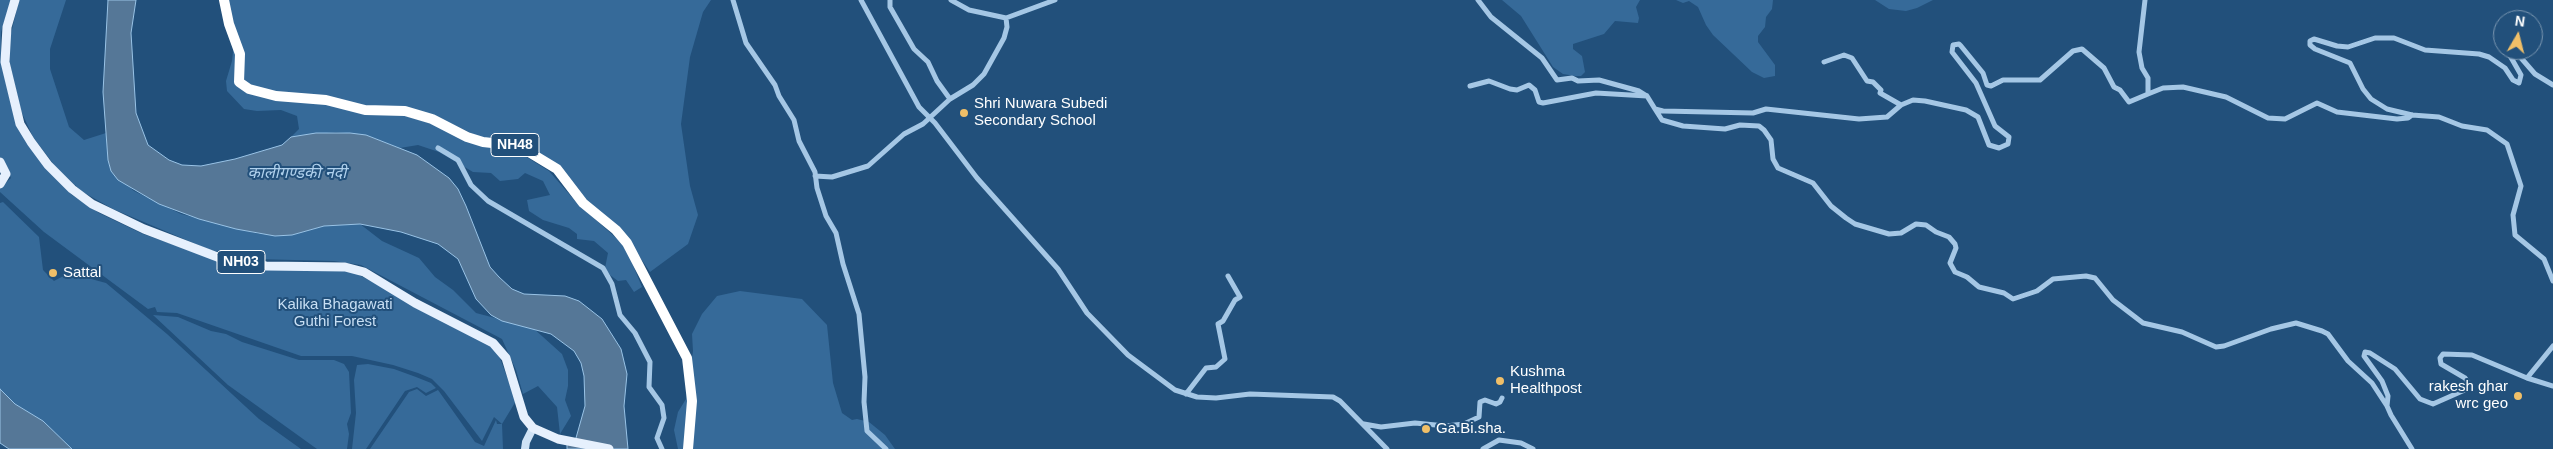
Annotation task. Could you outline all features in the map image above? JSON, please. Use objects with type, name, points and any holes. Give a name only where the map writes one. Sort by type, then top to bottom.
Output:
[{"type":"highway","name":"NH48","points":[[224,0],[229,24],[240,54],[239,82],[249,89],[276,96],[326,100],[364,110],[405,111],[432,119],[467,137],[483,142],[519,146],[557,169],[583,203],[616,230],[627,243],[687,358],[692,401],[688,449]]},
{"type":"main road","name":"NH03","points":[[15,0],[7,27],[5,62],[20,124],[48,165],[72,189],[92,204],[144,229],[220,258],[266,266],[345,267],[364,272],[415,303],[493,343],[506,358],[524,417],[533,428]]},
{"type":"main road","points":[[0,162],[6,174],[0,184]]},
{"type":"main road","points":[[525,449],[526,442],[533,428],[558,439],[609,449]]},
{"type":"street","points":[[732,0],[746,43],[775,85],[778,96],[794,120],[799,141],[815,176],[826,216],[836,233],[845,271],[859,314],[865,377],[864,402],[867,431],[886,449]]},
{"type":"street","points":[[861,0],[885,40],[911,94],[930,119],[952,144],[977,178],[1058,269],[1087,313],[1128,355],[1150,374],[1175,390],[1186,394],[1216,398],[1250,394],[1333,397],[1340,401],[1364,424],[1387,449]]},
{"type":"street","points":[[890,0],[890,7],[914,49],[928,62],[937,81],[950,99]]},
{"type":"street","points":[[951,0],[969,10],[1006,18],[1054,0]]},
{"type":"street","points":[[1478,0],[1491,17],[1542,58],[1557,80],[1572,78],[1578,81],[1599,80],[1639,91],[1647,96],[1662,120],[1683,126],[1725,129],[1740,126],[1759,126],[1771,140],[1773,159],[1778,168],[1813,183],[1831,206],[1846,218],[1855,224],[1889,234],[1901,233],[1916,224],[1926,225],[1936,232],[1949,237],[1955,244],[1956,248],[1950,263],[1955,272],[1967,277],[1979,287],[1998,291],[2013,299],[2037,291],[2054,279],[2086,276],[2096,278],[2113,300],[2143,323],[2182,332],[2216,347],[2224,346],[2271,329],[2296,324],[2322,331],[2328,334],[2348,361],[2372,383],[2412,449]]},
{"type":"street","points":[[2146,0],[2139,52],[2142,68],[2148,78],[2148,94]]},
{"type":"street","points":[[815,176],[832,177],[859,170],[875,161],[908,131],[930,119],[950,99],[973,85],[984,74],[1004,38],[1007,27],[1006,18]]},
{"type":"street","points":[[2512,60],[2520,74],[2518,83],[2513,80],[2505,68],[2479,54],[2425,50],[2394,38],[2375,38],[2348,47],[2337,46],[2314,39],[2310,41],[2310,44],[2315,49],[2350,63],[2356,80],[2371,99],[2387,109],[2412,115],[2439,117],[2462,126],[2487,130],[2507,144],[2521,186],[2513,215],[2515,235],[2544,259],[2553,281]]},
{"type":"street","points":[[1655,109],[1663,112],[1706,114],[1753,113],[1766,110],[1859,119],[1887,117],[1901,105],[1913,100],[1921,100],[1966,110],[1978,117],[1989,145],[2000,148],[2008,144],[2009,137],[1995,126],[1976,83],[1952,52],[1955,43],[1961,46],[1983,73],[1987,85],[1991,86],[2010,79],[2040,80],[2073,51],[2080,49],[2104,68],[2114,87],[2120,90],[2126,100],[2134,100],[2163,88],[2183,88],[2226,97],[2268,118],[2285,118],[2317,103],[2337,112],[2396,119],[2412,115]]},
{"type":"street","points":[[1824,62],[1844,55],[1852,58],[1867,81],[1873,82],[1881,90],[1880,93],[1901,105]]},
{"type":"street","points":[[2523,60],[2535,74],[2553,85]]},
{"type":"street","points":[[1470,86],[1489,81],[1510,90],[1517,90],[1529,85],[1535,90],[1539,102],[1543,103],[1596,93],[1647,96]]},
{"type":"street","points":[[438,148],[458,160],[471,185],[488,201],[602,268],[612,284],[620,315],[635,333],[650,362],[649,387],[662,405],[664,418],[657,438],[662,449]]},
{"type":"street","points":[[1186,394],[1206,368],[1216,367],[1225,359],[1218,324],[1223,321],[1235,300],[1240,297],[1228,276]]},
{"type":"street","points":[[2528,378],[2553,346]]},
{"type":"street","points":[[2387,406],[2388,396],[2382,381],[2364,356],[2366,352],[2370,352],[2395,369],[2420,399],[2432,404],[2467,389],[2470,385],[2465,378],[2441,364],[2440,358],[2443,354],[2472,355],[2553,386]]},
{"type":"street","points":[[1364,424],[1381,427],[1415,423],[1446,426],[1464,424],[1479,417],[1480,402],[1485,400],[1496,404],[1502,398]]},
{"type":"street","points":[[1483,449],[1499,440],[1521,443],[1532,449]]},
{"type":"green space","name":"Kalika Bhagawati Guthi Forest","points":[[0,0],[11,0],[1,32],[1,61],[11,105],[20,131],[38,158],[72,195],[99,213],[143,234],[223,262],[335,269],[355,273],[481,337],[498,353],[516,401],[502,424],[494,417],[482,441],[444,391],[432,379],[418,373],[393,365],[352,356],[301,356],[177,313],[157,312],[155,307],[148,309],[44,232],[0,192],[0,188],[11,178],[0,157]]},
{"type":"green space","points":[[19,0],[66,0],[50,49],[50,69],[69,127],[84,140],[106,133],[108,160],[111,171],[134,191],[181,214],[259,234],[292,235],[324,226],[360,224],[382,241],[419,258],[435,277],[453,290],[476,313],[533,328],[562,354],[568,370],[568,386],[565,400],[571,416],[560,434],[557,407],[538,386],[523,394],[516,370],[502,339],[361,265],[334,261],[254,259],[210,250],[113,209],[81,191],[55,166],[33,137],[21,111],[10,64],[9,42]]},
{"type":"green space","points":[[226,0],[711,0],[703,12],[690,57],[681,124],[690,186],[698,215],[688,244],[650,272],[635,250],[596,209],[536,154],[486,140],[437,117],[367,108],[252,87],[243,81]]},
{"type":"green space","points":[[1502,0],[1640,0],[1636,7],[1639,18],[1638,23],[1615,21],[1604,34],[1573,44],[1573,49],[1582,56],[1585,72],[1581,76],[1575,76],[1563,74],[1553,67],[1521,16]]},
{"type":"green space","points":[[1676,0],[1773,0],[1772,9],[1766,17],[1765,27],[1758,36],[1758,42],[1775,65],[1775,76],[1764,78],[1752,72],[1713,35],[1698,7],[1689,1],[1683,3]]},
{"type":"green space","points":[[1875,0],[1933,0],[1906,11],[1889,9]]},
{"type":"green space","points":[[234,42],[239,86],[399,114],[511,148],[520,153],[549,171],[577,203],[625,246],[642,287],[634,292],[626,280],[618,281],[610,275],[605,268],[608,253],[594,241],[577,239],[577,234],[569,228],[543,220],[529,211],[527,200],[550,195],[543,181],[525,173],[518,179],[500,181],[491,173],[473,172],[439,152],[418,145],[400,148],[366,135],[336,132],[291,137],[299,129],[297,116],[281,110],[257,111],[244,109],[227,91],[226,81],[232,61]]},
{"type":"green space","points":[[3,202],[39,237],[43,270],[54,281],[69,273],[106,283],[167,334],[259,419],[301,449],[72,449],[43,421],[15,404],[0,389],[0,203]]},
{"type":"green space","points":[[740,291],[802,299],[827,325],[833,383],[842,413],[852,420],[857,419],[869,422],[885,435],[895,449],[678,449],[674,430],[678,412],[686,399],[693,351],[692,334],[702,314],[717,296]]},
{"type":"green space","name":"Kalika Bhagawati Guthi Forest","points":[[153,315],[178,317],[211,331],[226,334],[242,342],[299,360],[334,360],[344,364],[349,372],[351,413],[347,424],[349,434],[347,449],[317,449],[228,385]]},
{"type":"green space","points":[[368,364],[394,369],[431,383],[436,388],[426,393],[417,387],[405,391],[366,449],[352,449],[356,413],[354,380],[357,365]]},
{"type":"green space","points":[[417,389],[426,396],[438,390],[475,442],[484,446],[496,420],[497,424],[502,424],[503,449],[370,449],[409,392]]},
{"type":"water","name":"कालीगण्डकी नदी","points":[[108,0],[136,0],[131,33],[136,113],[148,145],[169,160],[182,165],[201,166],[235,159],[282,145],[291,137],[316,133],[350,133],[366,135],[417,155],[449,178],[458,189],[466,206],[490,267],[512,289],[524,294],[565,296],[579,301],[602,319],[621,349],[627,374],[624,406],[628,449],[567,449],[567,444],[574,445],[585,406],[584,376],[581,363],[574,351],[551,334],[502,321],[491,315],[476,299],[458,259],[438,244],[401,232],[360,224],[324,226],[292,235],[275,236],[236,229],[199,219],[159,204],[118,180],[111,171],[108,160],[103,92]]},
{"type":"water","points":[[0,389],[15,404],[43,421],[72,449],[9,449],[0,443]]},
{"type":"place","name":"Shri Nuwara Subedi Secondary School","points":[[964,113]]},
{"type":"place","name":"Sattal","points":[[53,273]]},
{"type":"place","name":"Kushma Healthpost","points":[[1500,381]]},
{"type":"place","name":"rakesh ghar wrc geo","points":[[2518,396]]},
{"type":"place","name":"Ga.Bi.sha.","points":[[1426,429]]}]
